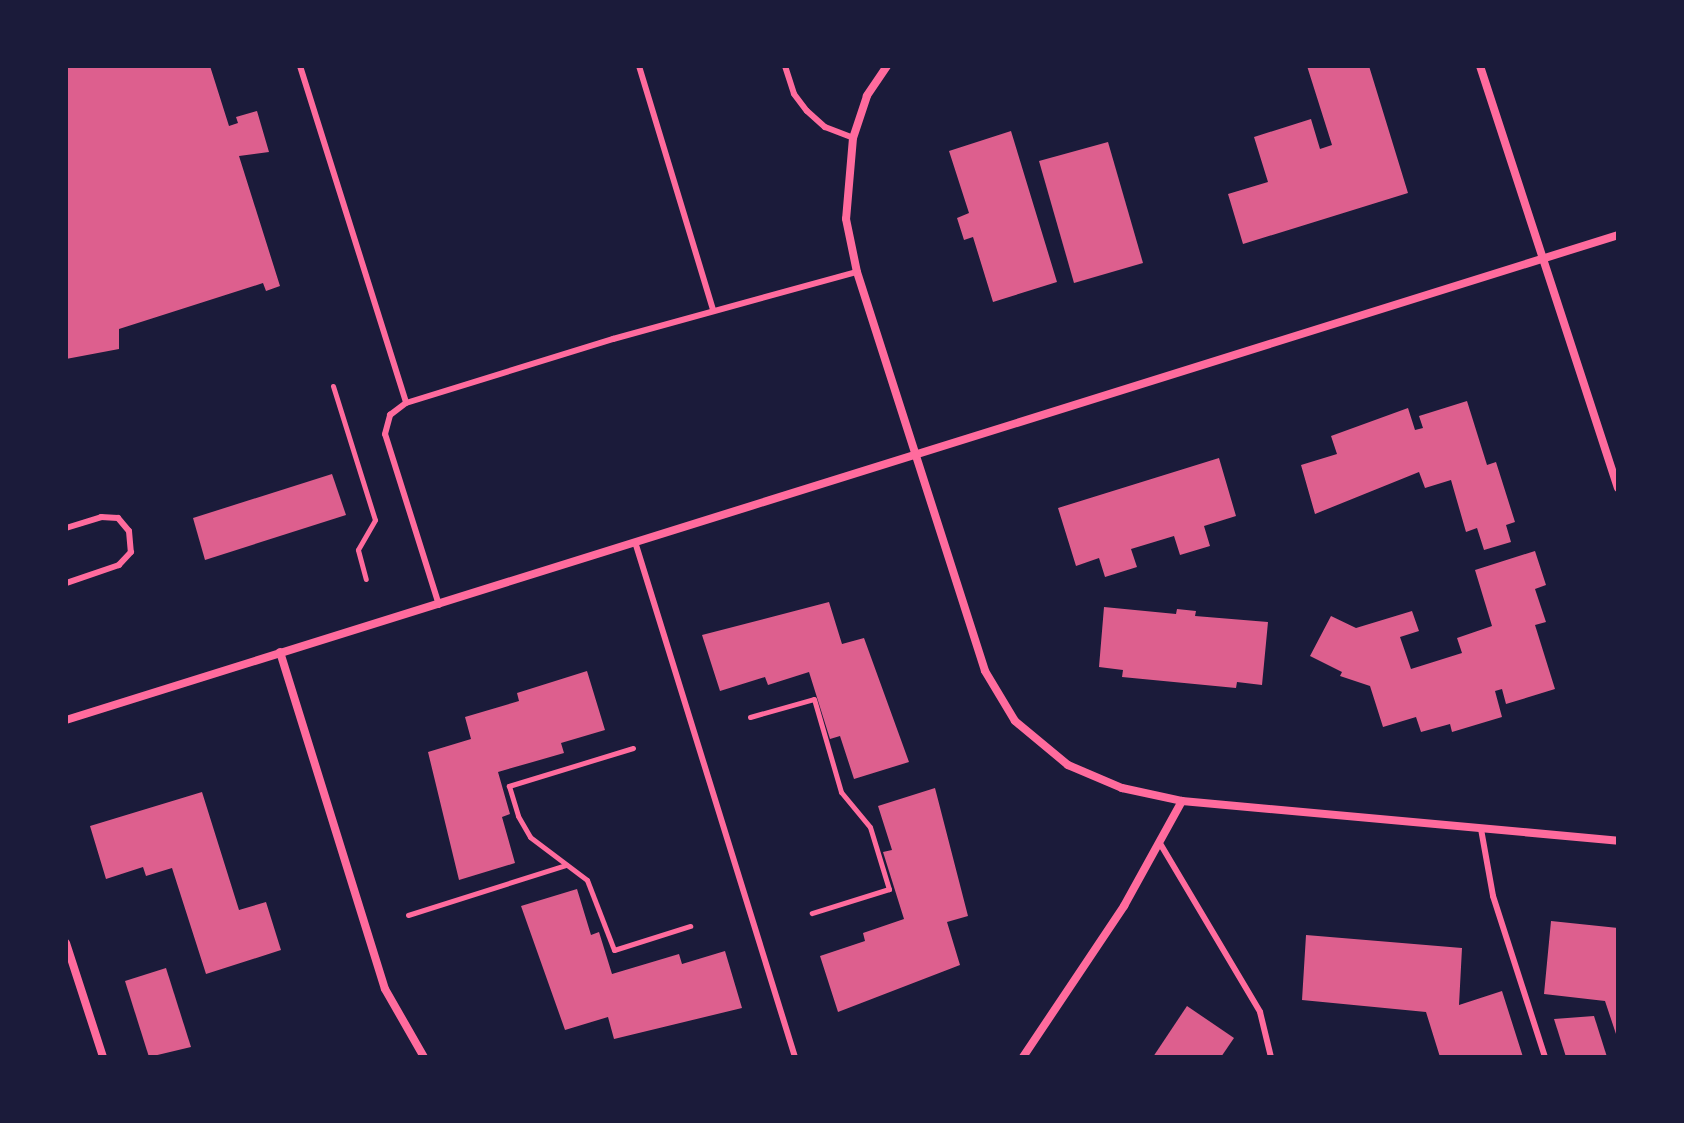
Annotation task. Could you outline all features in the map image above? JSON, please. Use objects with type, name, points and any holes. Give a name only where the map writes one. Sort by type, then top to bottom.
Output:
[{"type":"street","points":[[887,66],[867,96],[853,138],[846,219],[857,272],[985,671],[1015,721],[1068,765],[1122,788],[1182,801],[1618,841]]},
{"type":"street","points":[[1480,66],[1618,488]]},
{"type":"street","points":[[66,720],[636,545],[1618,235]]},
{"type":"street","points":[[280,652],[385,989],[424,1057]]},
{"type":"street","points":[[1023,1057],[1161,845],[1182,801]]},
{"type":"street","points":[[66,943],[103,1057]]},
{"type":"lane","points":[[300,66],[406,403]]},
{"type":"lane","points":[[639,66],[713,309]]},
{"type":"lane","points":[[785,66],[794,94],[807,111],[825,127],[853,138]]},
{"type":"lane","points":[[439,605],[385,434],[390,415],[406,403],[713,309],[857,272]]},
{"type":"lane","points":[[66,528],[101,517],[118,518],[129,531],[131,552],[119,565],[66,583]]},
{"type":"lane","points":[[636,545],[795,1057]]},
{"type":"lane","points":[[1481,829],[1493,896],[1545,1057]]},
{"type":"lane","points":[[1161,845],[1260,1012],[1271,1057]]},
{"type":"path","points":[[333,386],[375,520],[358,550],[366,579]]},
{"type":"path","points":[[750,717],[814,699],[841,792],[870,827],[889,889],[812,913]]},
{"type":"path","points":[[633,748],[509,786],[530,837],[587,880],[597,897],[614,950],[690,926]]},
{"type":"path","points":[[408,915],[567,865]]},
{"type":"building","points":[[66,66],[210,66],[229,126],[238,123],[236,117],[257,111],[269,152],[239,156],[280,286],[266,291],[263,283],[119,329],[119,349],[66,359]]},
{"type":"building","points":[[1307,66],[1369,66],[1408,193],[1243,244],[1228,194],[1268,182],[1254,137],[1311,119],[1320,149],[1332,145]]},
{"type":"building","points":[[1011,131],[1057,282],[993,302],[973,237],[964,240],[957,218],[969,213],[949,151]]},
{"type":"building","points":[[1108,142],[1143,263],[1074,283],[1039,161]]},
{"type":"building","points":[[1467,401],[1487,465],[1496,462],[1515,522],[1506,525],[1511,542],[1484,550],[1477,528],[1466,532],[1451,480],[1425,488],[1419,472],[1315,514],[1301,465],[1337,454],[1331,436],[1408,408],[1415,430],[1423,428],[1419,416]]},
{"type":"building","points":[[1219,458],[1236,516],[1204,526],[1210,546],[1180,555],[1174,536],[1131,549],[1137,567],[1105,577],[1099,558],[1076,566],[1058,508]]},
{"type":"building","points":[[332,474],[346,515],[205,560],[193,518]]},
{"type":"building","points":[[1535,551],[1546,585],[1535,589],[1546,622],[1535,625],[1555,689],[1506,704],[1502,689],[1495,691],[1502,717],[1452,732],[1450,724],[1421,732],[1416,717],[1383,727],[1370,686],[1340,676],[1342,672],[1310,656],[1331,616],[1356,628],[1412,611],[1419,631],[1400,637],[1411,669],[1462,653],[1457,638],[1492,626],[1475,570]]},
{"type":"building","points":[[829,602],[842,644],[864,638],[909,762],[854,779],[840,736],[830,739],[809,672],[768,685],[765,677],[720,691],[702,635]]},
{"type":"building","points":[[1104,607],[1176,614],[1177,609],[1196,611],[1195,616],[1268,622],[1262,685],[1237,682],[1236,688],[1122,677],[1123,670],[1099,667]]},
{"type":"building","points":[[587,671],[605,730],[561,743],[564,753],[498,772],[510,814],[502,817],[515,863],[459,880],[428,752],[471,739],[465,717],[519,701],[517,693]]},
{"type":"building","points":[[935,788],[968,916],[947,922],[960,965],[838,1012],[820,956],[865,941],[863,933],[904,919],[883,852],[892,850],[878,806]]},
{"type":"building","points":[[202,792],[239,910],[266,902],[281,950],[206,974],[172,868],[146,876],[143,867],[106,879],[90,826]]},
{"type":"building","points":[[577,889],[591,935],[599,932],[612,974],[679,954],[682,964],[725,951],[742,1008],[614,1039],[608,1017],[565,1030],[521,906]]},
{"type":"building","points":[[1551,921],[1618,928],[1618,1040],[1605,1001],[1544,994]]},
{"type":"building","points":[[1306,935],[1462,948],[1459,1005],[1502,991],[1523,1057],[1440,1057],[1426,1012],[1302,1000]]},
{"type":"building","points":[[166,968],[191,1047],[149,1057],[125,981]]},
{"type":"building","points":[[1187,1006],[1234,1038],[1221,1057],[1153,1057]]},
{"type":"building","points":[[1594,1016],[1607,1057],[1566,1057],[1554,1019]]}]
